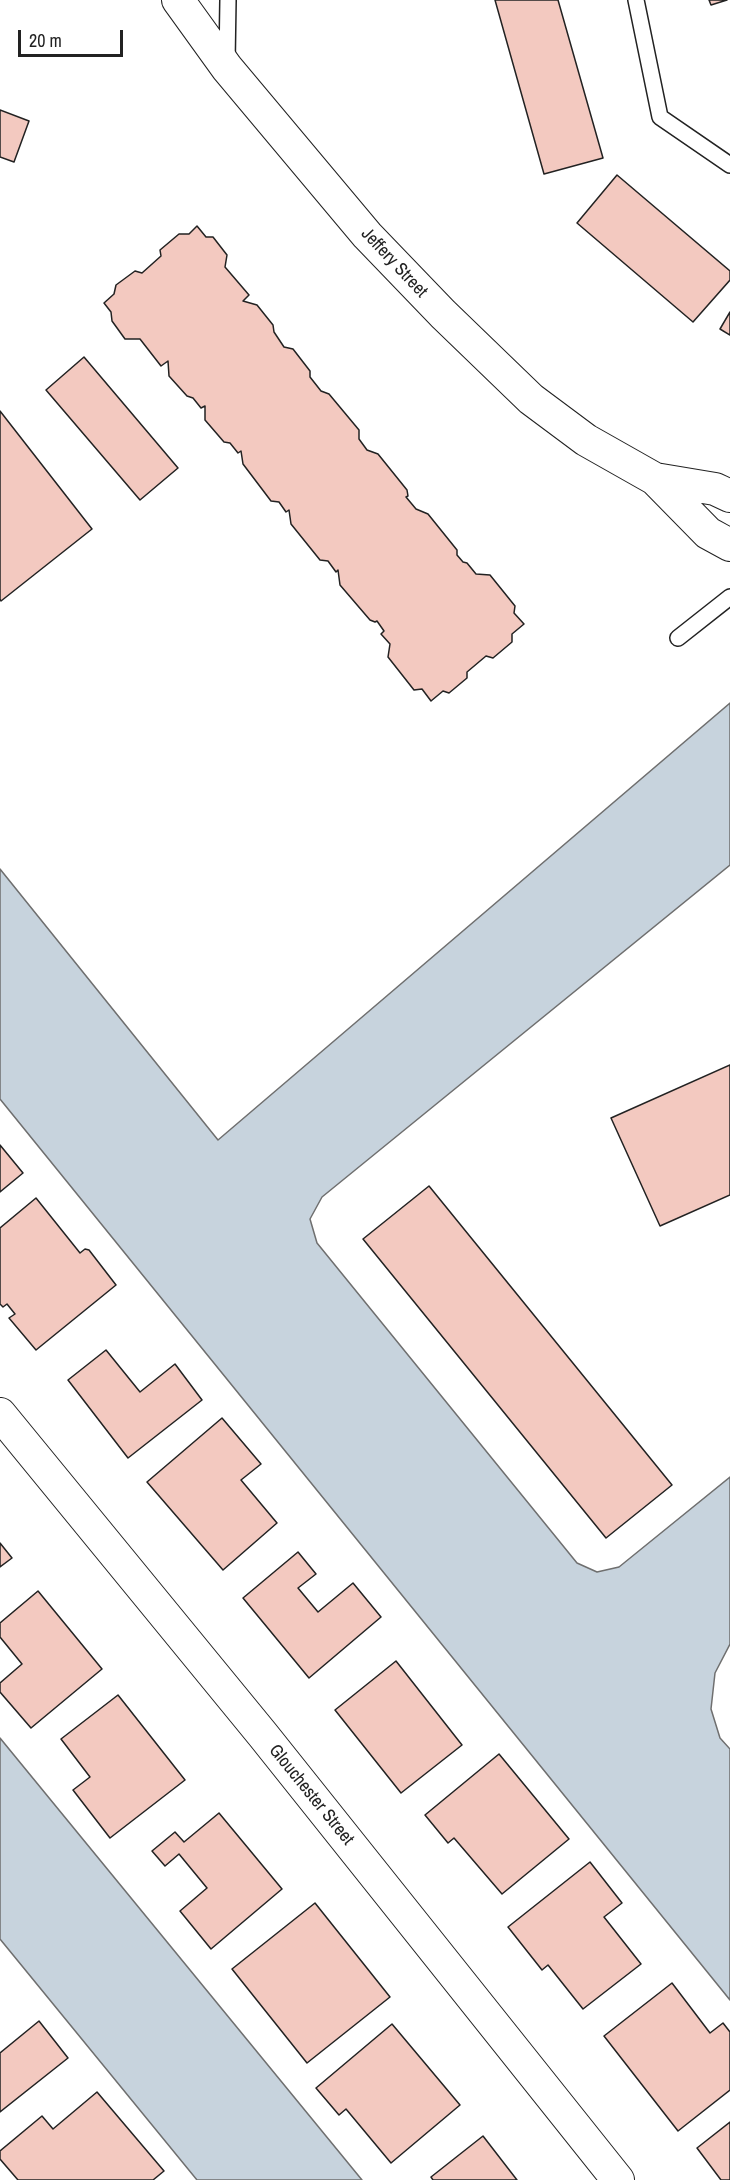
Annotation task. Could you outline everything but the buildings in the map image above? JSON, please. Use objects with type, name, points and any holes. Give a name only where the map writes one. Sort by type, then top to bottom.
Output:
[{"type":"street","name":"Jeffery Street","points":[[178,0],[227,68],[367,235],[443,314],[531,399],[586,440],[655,479],[708,533],[730,545]]},
{"type":"street","name":"Jeffery Street","points":[[655,479],[714,489],[730,496]]},
{"type":"street","name":"Glouchester Street","points":[[0,1414],[270,1744],[618,2180]]},
{"type":"lane","points":[[227,68],[228,0]]},
{"type":"lane","points":[[636,0],[660,117],[730,165]]},
{"type":"lane","points":[[678,638],[730,597]]},
{"type":"shaded area","points":[[730,703],[730,865],[322,1197],[310,1219],[317,1243],[577,1563],[597,1572],[619,1567],[730,1477],[730,1644],[715,1673],[711,1709],[720,1738],[730,1749],[730,2000],[0,1099],[0,869],[218,1140]]},
{"type":"shaded area","points":[[0,1738],[362,2180],[197,2180],[0,1939]]}]
